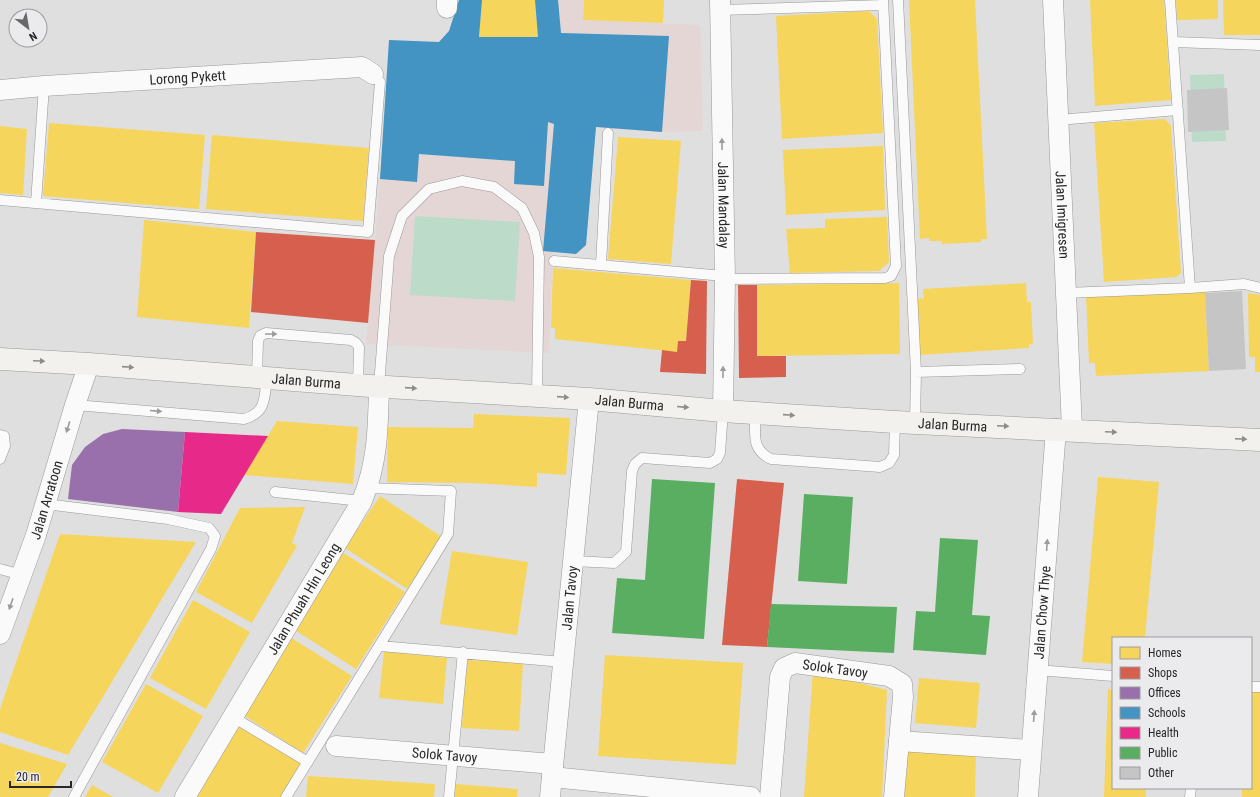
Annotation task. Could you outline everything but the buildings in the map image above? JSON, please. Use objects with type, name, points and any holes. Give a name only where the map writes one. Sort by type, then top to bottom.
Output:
[{"type":"main road","name":"Jalan Burma","points":[[0,359],[89,364],[358,385],[589,399],[723,411],[1260,440]]},
{"type":"street","name":"Jalan Imigresen","points":[[1053,0],[1066,293],[1064,429]]},
{"type":"street","name":"Jalan Mandalay","points":[[720,5],[724,278],[723,411]]},
{"type":"street","name":"Lorong Pykett","points":[[0,90],[44,86],[362,67],[373,74]]},
{"type":"street","name":"Jalan Arratoon","points":[[0,634],[22,575],[89,364]]},
{"type":"street","name":"Jalan Phuah Hin Leong","points":[[185,797],[365,495],[377,448],[379,386]]},
{"type":"street","name":"Jalan Tavoy","points":[[550,797],[589,399]]},
{"type":"street","name":"Jalan Chow Thye","points":[[1028,797],[1037,670],[1064,429]]},
{"type":"street","name":"Solok Tavoy","points":[[770,797],[780,677],[784,668],[795,663],[890,676],[902,684],[903,698],[894,797]]},
{"type":"street","points":[[899,741],[1032,750]]},
{"type":"street","name":"Solok Tavoy","points":[[336,746],[452,756],[751,797]]},
{"type":"lane","points":[[755,413],[756,446],[761,454],[771,459],[880,467],[889,463],[894,455],[905,422],[916,372],[898,0]]},
{"type":"lane","points":[[1170,0],[1190,288]]},
{"type":"lane","points":[[554,261],[724,278],[885,278],[894,271],[896,266],[883,2],[720,5]]},
{"type":"lane","points":[[1173,42],[1260,45]]},
{"type":"lane","points":[[0,200],[368,232],[380,82],[373,74]]},
{"type":"lane","points":[[36,203],[44,86]]},
{"type":"lane","points":[[1058,120],[1178,110]]},
{"type":"lane","points":[[601,265],[608,133]]},
{"type":"lane","points":[[379,386],[389,256],[402,216],[429,189],[462,181],[494,187],[522,208],[534,233],[539,257],[537,396]]},
{"type":"lane","points":[[1066,293],[1190,288],[1244,284],[1260,288]]},
{"type":"lane","points":[[75,405],[244,419],[255,415],[262,407],[262,377],[258,341],[260,336],[266,333],[351,340],[359,347],[358,385]]},
{"type":"lane","points":[[916,372],[1020,369]]},
{"type":"lane","points":[[573,561],[614,563],[620,559],[626,552],[632,471],[635,464],[642,458],[710,463],[717,459],[720,453],[723,411]]},
{"type":"lane","points":[[0,435],[4,436],[5,446],[0,459]]},
{"type":"lane","points":[[275,492],[365,495],[451,491],[448,534],[286,797]]},
{"type":"lane","points":[[45,504],[168,519],[209,528],[215,536],[211,549],[74,797]]},
{"type":"lane","points":[[0,569],[22,575]]},
{"type":"lane","points":[[380,646],[463,652],[563,662]]},
{"type":"lane","points":[[449,797],[463,652]]},
{"type":"lane","points":[[1037,670],[1112,676]]},
{"type":"lane","points":[[233,717],[308,762]]},
{"type":"shaded area","points":[[459,0],[584,0],[583,20],[700,25],[703,131],[662,132],[596,127],[586,245],[576,254],[553,252],[549,353],[366,344],[380,179],[389,40],[439,42],[449,31]]},
{"type":"green space","points":[[1224,74],[1226,141],[1192,142],[1190,75]]},
{"type":"green space","points":[[415,216],[520,222],[515,301],[410,295]]}]
